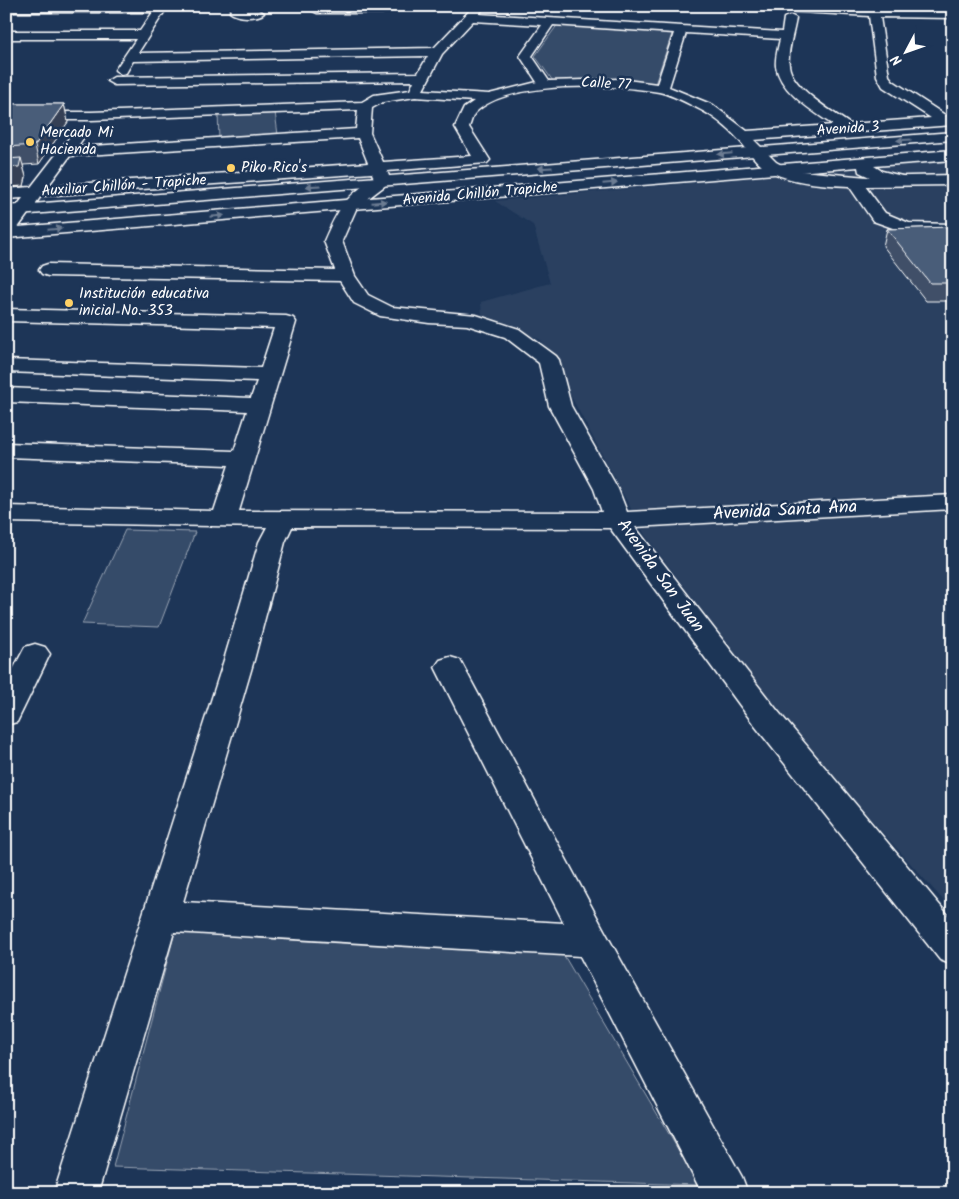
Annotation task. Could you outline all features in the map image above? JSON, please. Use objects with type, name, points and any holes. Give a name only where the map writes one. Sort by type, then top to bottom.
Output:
[{"type":"street","points":[[239,6],[236,12],[258,13]]},
{"type":"street","points":[[317,10],[382,10],[396,6]]},
{"type":"street","points":[[416,93],[422,77],[436,52],[480,6]]},
{"type":"street","points":[[748,6],[953,15]]},
{"type":"street","points":[[852,6],[953,9]]},
{"type":"street","points":[[6,20],[12,9],[162,8]]},
{"type":"street","points":[[6,232],[67,152],[162,8]]},
{"type":"street","points":[[791,9],[782,66],[787,79],[799,92],[847,129]]},
{"type":"street","points":[[874,13],[883,76],[888,84],[951,126]]},
{"type":"street","points":[[470,17],[787,36]]},
{"type":"street","points":[[545,85],[526,56],[550,22]]},
{"type":"street","points":[[662,89],[681,30]]},
{"type":"street","points":[[6,34],[144,35]]},
{"type":"street","points":[[129,57],[436,52]]},
{"type":"street","points":[[272,78],[279,56]]},
{"type":"street","points":[[114,80],[422,77]]},
{"type":"street","name":"Calle 77","points":[[482,160],[462,127],[469,110],[490,98],[545,85],[602,82],[662,89],[710,109],[743,136],[757,152],[778,170]]},
{"type":"street","points":[[6,116],[91,116],[365,106],[379,98],[416,93],[490,98]]},
{"type":"street","points":[[365,106],[363,133],[381,174]]},
{"type":"street","name":"Avenida 3","points":[[743,136],[847,129],[951,126]]},
{"type":"street","name":"Avenida Chillón Trapiche","points":[[6,210],[381,174],[576,166],[757,152],[951,126]]},
{"type":"street","points":[[67,152],[363,133]]},
{"type":"street","name":"Avenida Chillón Trapiche","points":[[6,232],[953,155]]},
{"type":"street","name":"Auxiliar Chillón - Trapiche","points":[[6,194],[381,174],[482,160]]},
{"type":"street","points":[[868,162],[865,169],[869,172],[904,181]]},
{"type":"street","points":[[576,166],[589,185]]},
{"type":"street","points":[[34,170],[53,169]]},
{"type":"street","points":[[778,170],[804,175],[853,180],[953,180]]},
{"type":"street","name":"Avenida San Juan","points":[[381,174],[348,205],[333,241],[346,276],[362,299],[387,312],[469,319],[512,333],[549,360],[560,406],[606,489],[617,520],[766,718],[953,949]]},
{"type":"street","points":[[853,180],[879,218],[907,228],[953,229]]},
{"type":"street","points":[[48,270],[346,276]]},
{"type":"street","points":[[6,315],[286,322],[224,519]]},
{"type":"street","points":[[6,366],[270,375]]},
{"type":"street","points":[[6,395],[260,405]]},
{"type":"street","points":[[6,450],[244,458]]},
{"type":"street","name":"Avenida Santa Ana","points":[[6,514],[224,519],[617,520],[953,502]]},
{"type":"street","points":[[76,1193],[239,660],[272,542],[282,519]]},
{"type":"street","points":[[6,714],[35,654]]},
{"type":"street","points":[[450,667],[591,941],[726,1193]]},
{"type":"street","points":[[161,916],[591,941]]},
{"type":"shaded area","points":[[558,24],[673,31],[655,84],[599,79],[553,81],[535,56]]},
{"type":"shaded area","points":[[275,112],[278,135],[219,139],[218,114]]},
{"type":"shaded area","points":[[953,159],[953,911],[806,747],[645,535],[541,340],[482,316],[481,302],[550,283],[533,225],[495,201]]},
{"type":"shaded area","points":[[125,530],[195,532],[159,627],[82,624]]},
{"type":"shaded area","points":[[176,928],[556,942],[699,1185],[113,1167]]},
{"type":"building","points":[[6,104],[64,104],[35,145],[6,147]]},
{"type":"building","points":[[21,158],[19,167],[6,168],[6,159]]},
{"type":"building","points":[[953,227],[953,283],[930,283],[887,229]]},
{"type":"place","name":"Mercado Mi Hacienda","points":[[30,142]]},
{"type":"place","name":"Piko Rico's","points":[[231,168]]},
{"type":"place","name":"Institución educativa inicial No. 353","points":[[69,303]]}]
